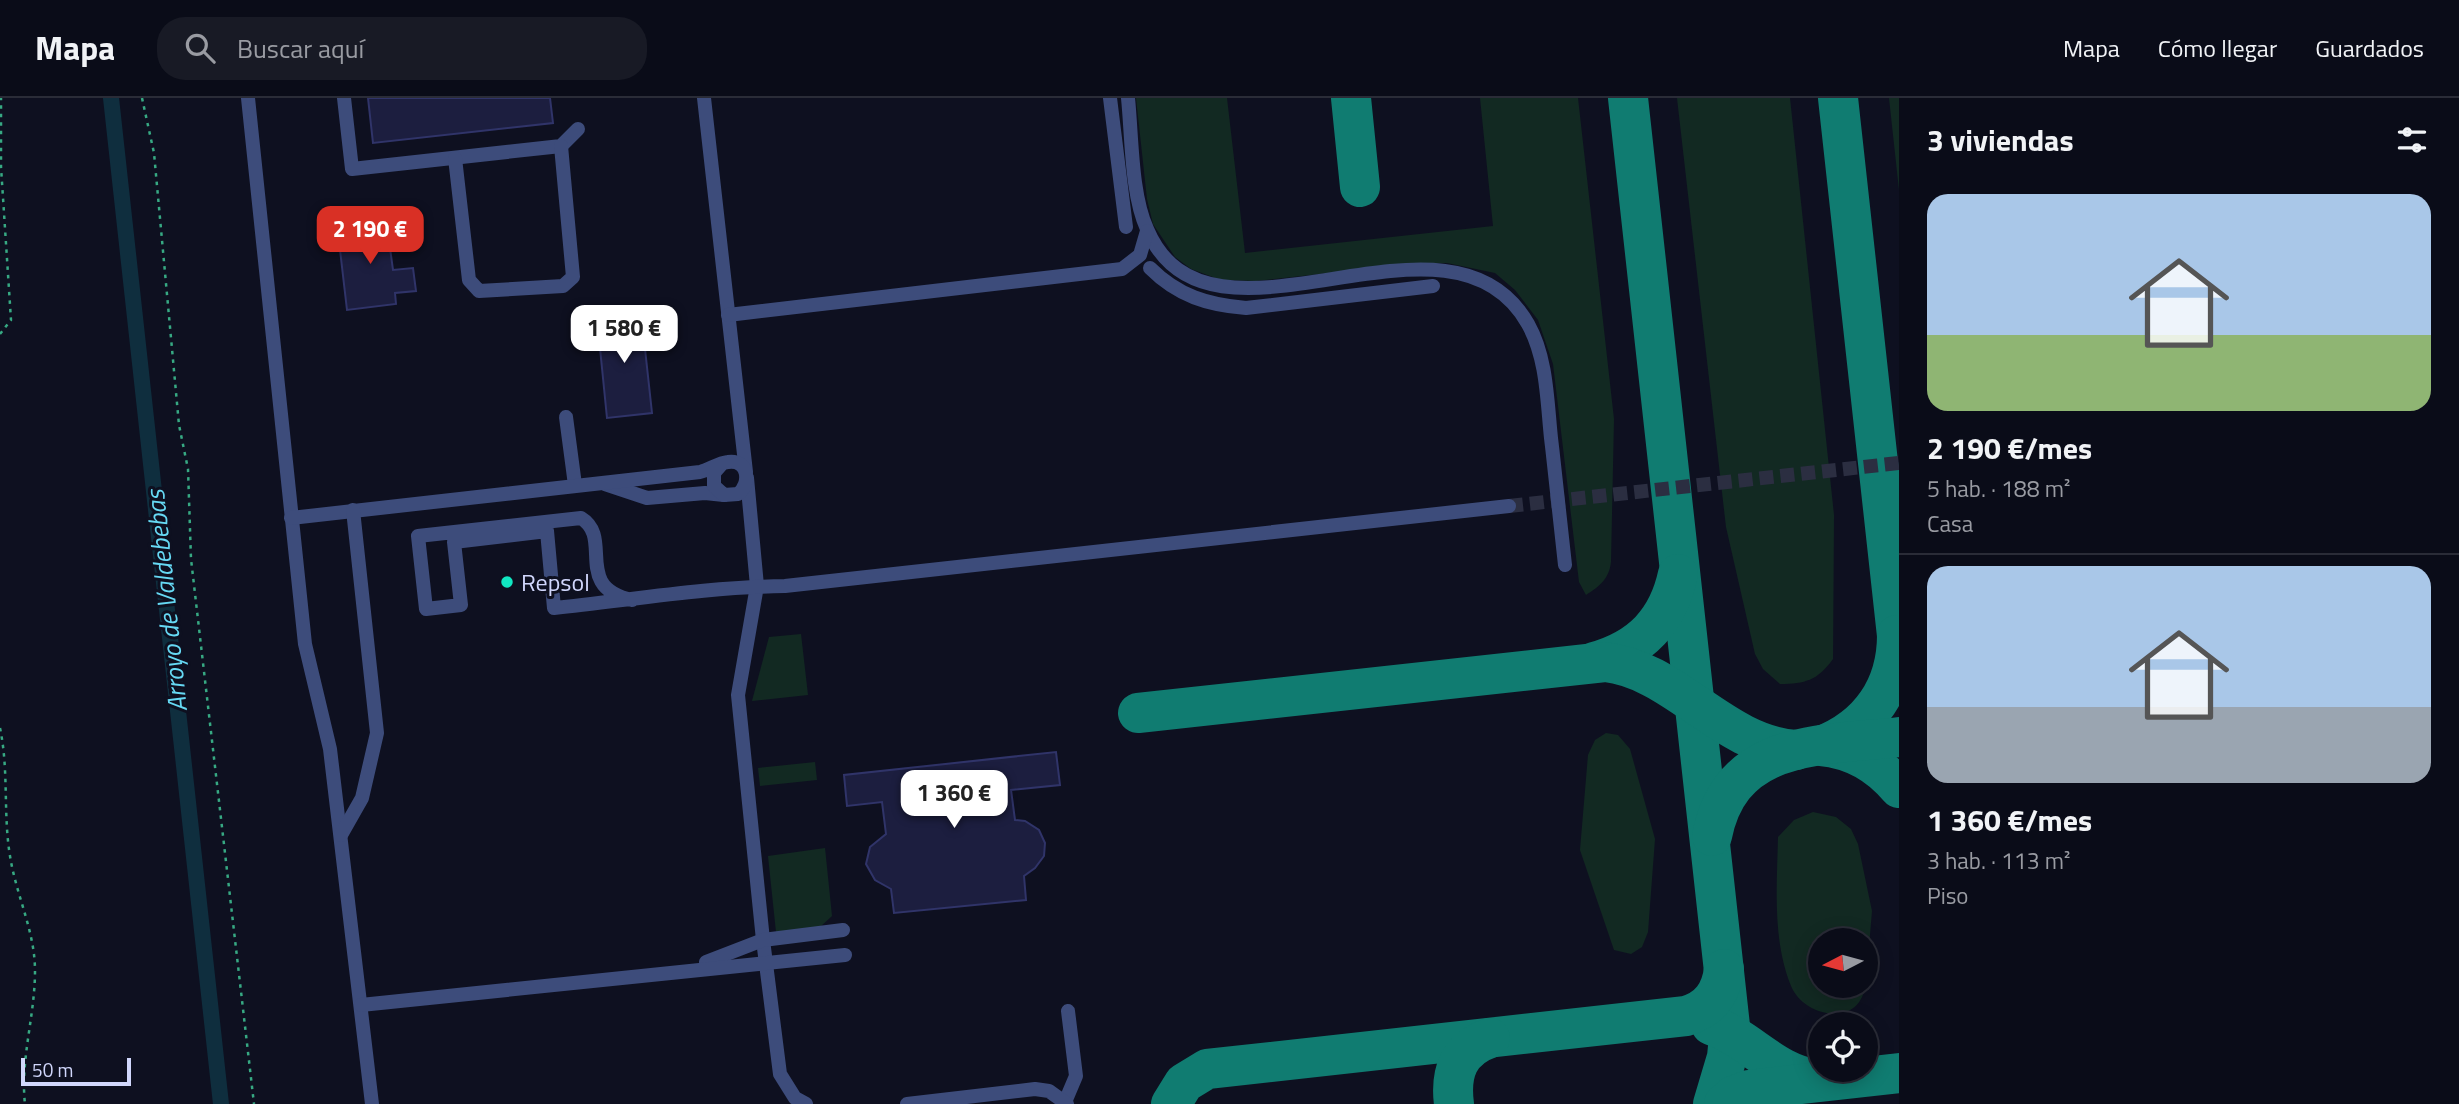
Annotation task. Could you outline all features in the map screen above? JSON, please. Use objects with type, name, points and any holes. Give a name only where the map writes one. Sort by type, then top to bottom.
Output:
[{"type":"lane","points":[[248,98],[305,645],[330,749],[372,1104]]},
{"type":"lane","points":[[344,98],[352,169],[561,146],[578,129]]},
{"type":"lane","points":[[704,98],[757,586],[738,695],[763,940],[780,1074],[795,1098],[806,1104]]},
{"type":"lane","points":[[1110,98],[1126,227]]},
{"type":"lane","points":[[1128,98],[1139,197],[1147,231],[1169,260],[1185,274],[1226,288],[1250,288],[1406,271],[1441,270],[1479,280],[1511,302],[1527,323],[1543,363],[1565,565]]},
{"type":"lane","points":[[455,158],[469,280],[480,291],[563,286],[573,277],[561,146]]},
{"type":"lane","points":[[728,315],[1122,269],[1140,255],[1147,231]]},
{"type":"lane","points":[[1150,268],[1190,298],[1226,307],[1246,308],[1433,286]]},
{"type":"lane","points":[[1406,271],[1408,289]]},
{"type":"lane","points":[[566,417],[575,485]]},
{"type":"lane","points":[[740,432],[737,450],[714,472],[713,483],[726,496],[742,506],[751,531]]},
{"type":"lane","points":[[291,518],[699,472],[724,463],[739,464],[747,476]]},
{"type":"lane","points":[[597,482],[647,498],[705,493],[726,496],[741,492],[747,476]]},
{"type":"lane","points":[[632,600],[617,597],[601,583],[592,531],[581,518],[418,536],[426,609],[461,606],[454,541],[547,531],[554,608],[632,600],[757,586],[785,586],[1508,506]]},
{"type":"lane","points":[[341,835],[362,798],[377,733],[353,510]]},
{"type":"lane","points":[[688,969],[763,940],[843,930]]},
{"type":"lane","points":[[361,1005],[688,969],[845,955]]},
{"type":"lane","points":[[907,1104],[1035,1089],[1049,1091],[1066,1103],[1076,1076],[1068,1011]]},
{"type":"path","points":[[0,334],[11,320],[1,167],[1,98]]},
{"type":"path","points":[[142,98],[155,153],[179,425],[188,469],[191,559],[254,1104]]},
{"type":"path","points":[[0,728],[5,754],[10,856],[24,906],[35,967],[34,1010],[22,1083],[24,1104]]},
{"type":"green space","points":[[1136,98],[1227,98],[1245,253],[1493,226],[1480,98],[1578,98],[1614,419],[1611,562],[1606,578],[1600,585],[1586,595],[1579,582],[1553,364],[1538,320],[1515,290],[1495,273],[1447,263],[1411,264],[1256,281],[1221,280],[1191,269],[1175,257],[1153,224],[1147,199]]},
{"type":"green space","points":[[1677,98],[1790,98],[1834,515],[1833,659],[1822,672],[1804,682],[1780,684],[1763,669],[1755,654],[1726,527]]},
{"type":"green space","points":[[1889,98],[1899,98],[1899,190]]},
{"type":"green space","points":[[801,634],[808,695],[752,701],[769,637]]},
{"type":"green space","points":[[1606,733],[1618,735],[1630,749],[1655,839],[1648,932],[1642,947],[1631,954],[1614,950],[1580,850],[1588,755],[1595,740]]},
{"type":"green space","points":[[815,762],[817,780],[760,786],[758,768]]},
{"type":"green space","points":[[1813,812],[1836,817],[1851,829],[1858,844],[1872,911],[1871,928],[1808,928],[1808,998],[1861,998],[1854,1008],[1845,1012],[1823,1012],[1807,1005],[1791,986],[1785,968],[1778,931],[1778,837],[1794,820]]},
{"type":"green space","points":[[825,848],[832,916],[820,927],[776,932],[768,856]]},
{"type":"building","points":[[368,98],[550,98],[553,123],[373,143]]},
{"type":"building","points":[[386,219],[393,270],[413,268],[416,291],[395,293],[396,304],[347,310],[337,224]]},
{"type":"building","points":[[641,312],[652,413],[607,418],[597,318]]},
{"type":"building","points":[[1056,752],[1060,785],[1011,790],[1015,820],[1025,821],[1039,830],[1045,843],[1044,856],[1035,868],[1024,876],[1026,900],[894,913],[891,889],[875,880],[866,864],[870,847],[886,834],[882,802],[847,806],[844,775]]},
{"type":"waterway","name":"Arroyo de Valdebebas","points":[[111,98],[221,1104]]},
{"type":"taxiway","points":[[1351,98],[1360,187]]},
{"type":"taxiway","points":[[1628,98],[1730,1026],[1727,1057],[1713,1104]]},
{"type":"taxiway","points":[[1838,98],[1899,654]]},
{"type":"taxiway","points":[[1594,662],[1626,649],[1650,631],[1667,606],[1678,574]]},
{"type":"taxiway","points":[[1897,635],[1892,672],[1877,703],[1854,728],[1821,746],[1844,750],[1864,759],[1883,772],[1899,788]]},
{"type":"taxiway","points":[[1138,713],[1605,662],[1631,668],[1654,678],[1745,735],[1769,745],[1796,750]]},
{"type":"taxiway","points":[[1712,836],[1722,804],[1738,781],[1759,764],[1811,747],[1899,737]]},
{"type":"taxiway","points":[[1171,1104],[1184,1083],[1207,1069],[1686,1016],[1702,1009],[1713,999],[1724,969]]},
{"type":"taxiway","points":[[1711,1025],[1738,1038],[1774,1063],[1808,1077]]},
{"type":"taxiway","points":[[1454,1104],[1453,1082],[1458,1063],[1470,1049],[1490,1038]]},
{"type":"taxiway","points":[[1724,1104],[1733,1096],[1748,1090],[1899,1073]]},
{"type":"tunnel","points":[[1509,506],[1899,463]]},
{"type":"place","name":"Repsol","points":[[507,582]]}]
